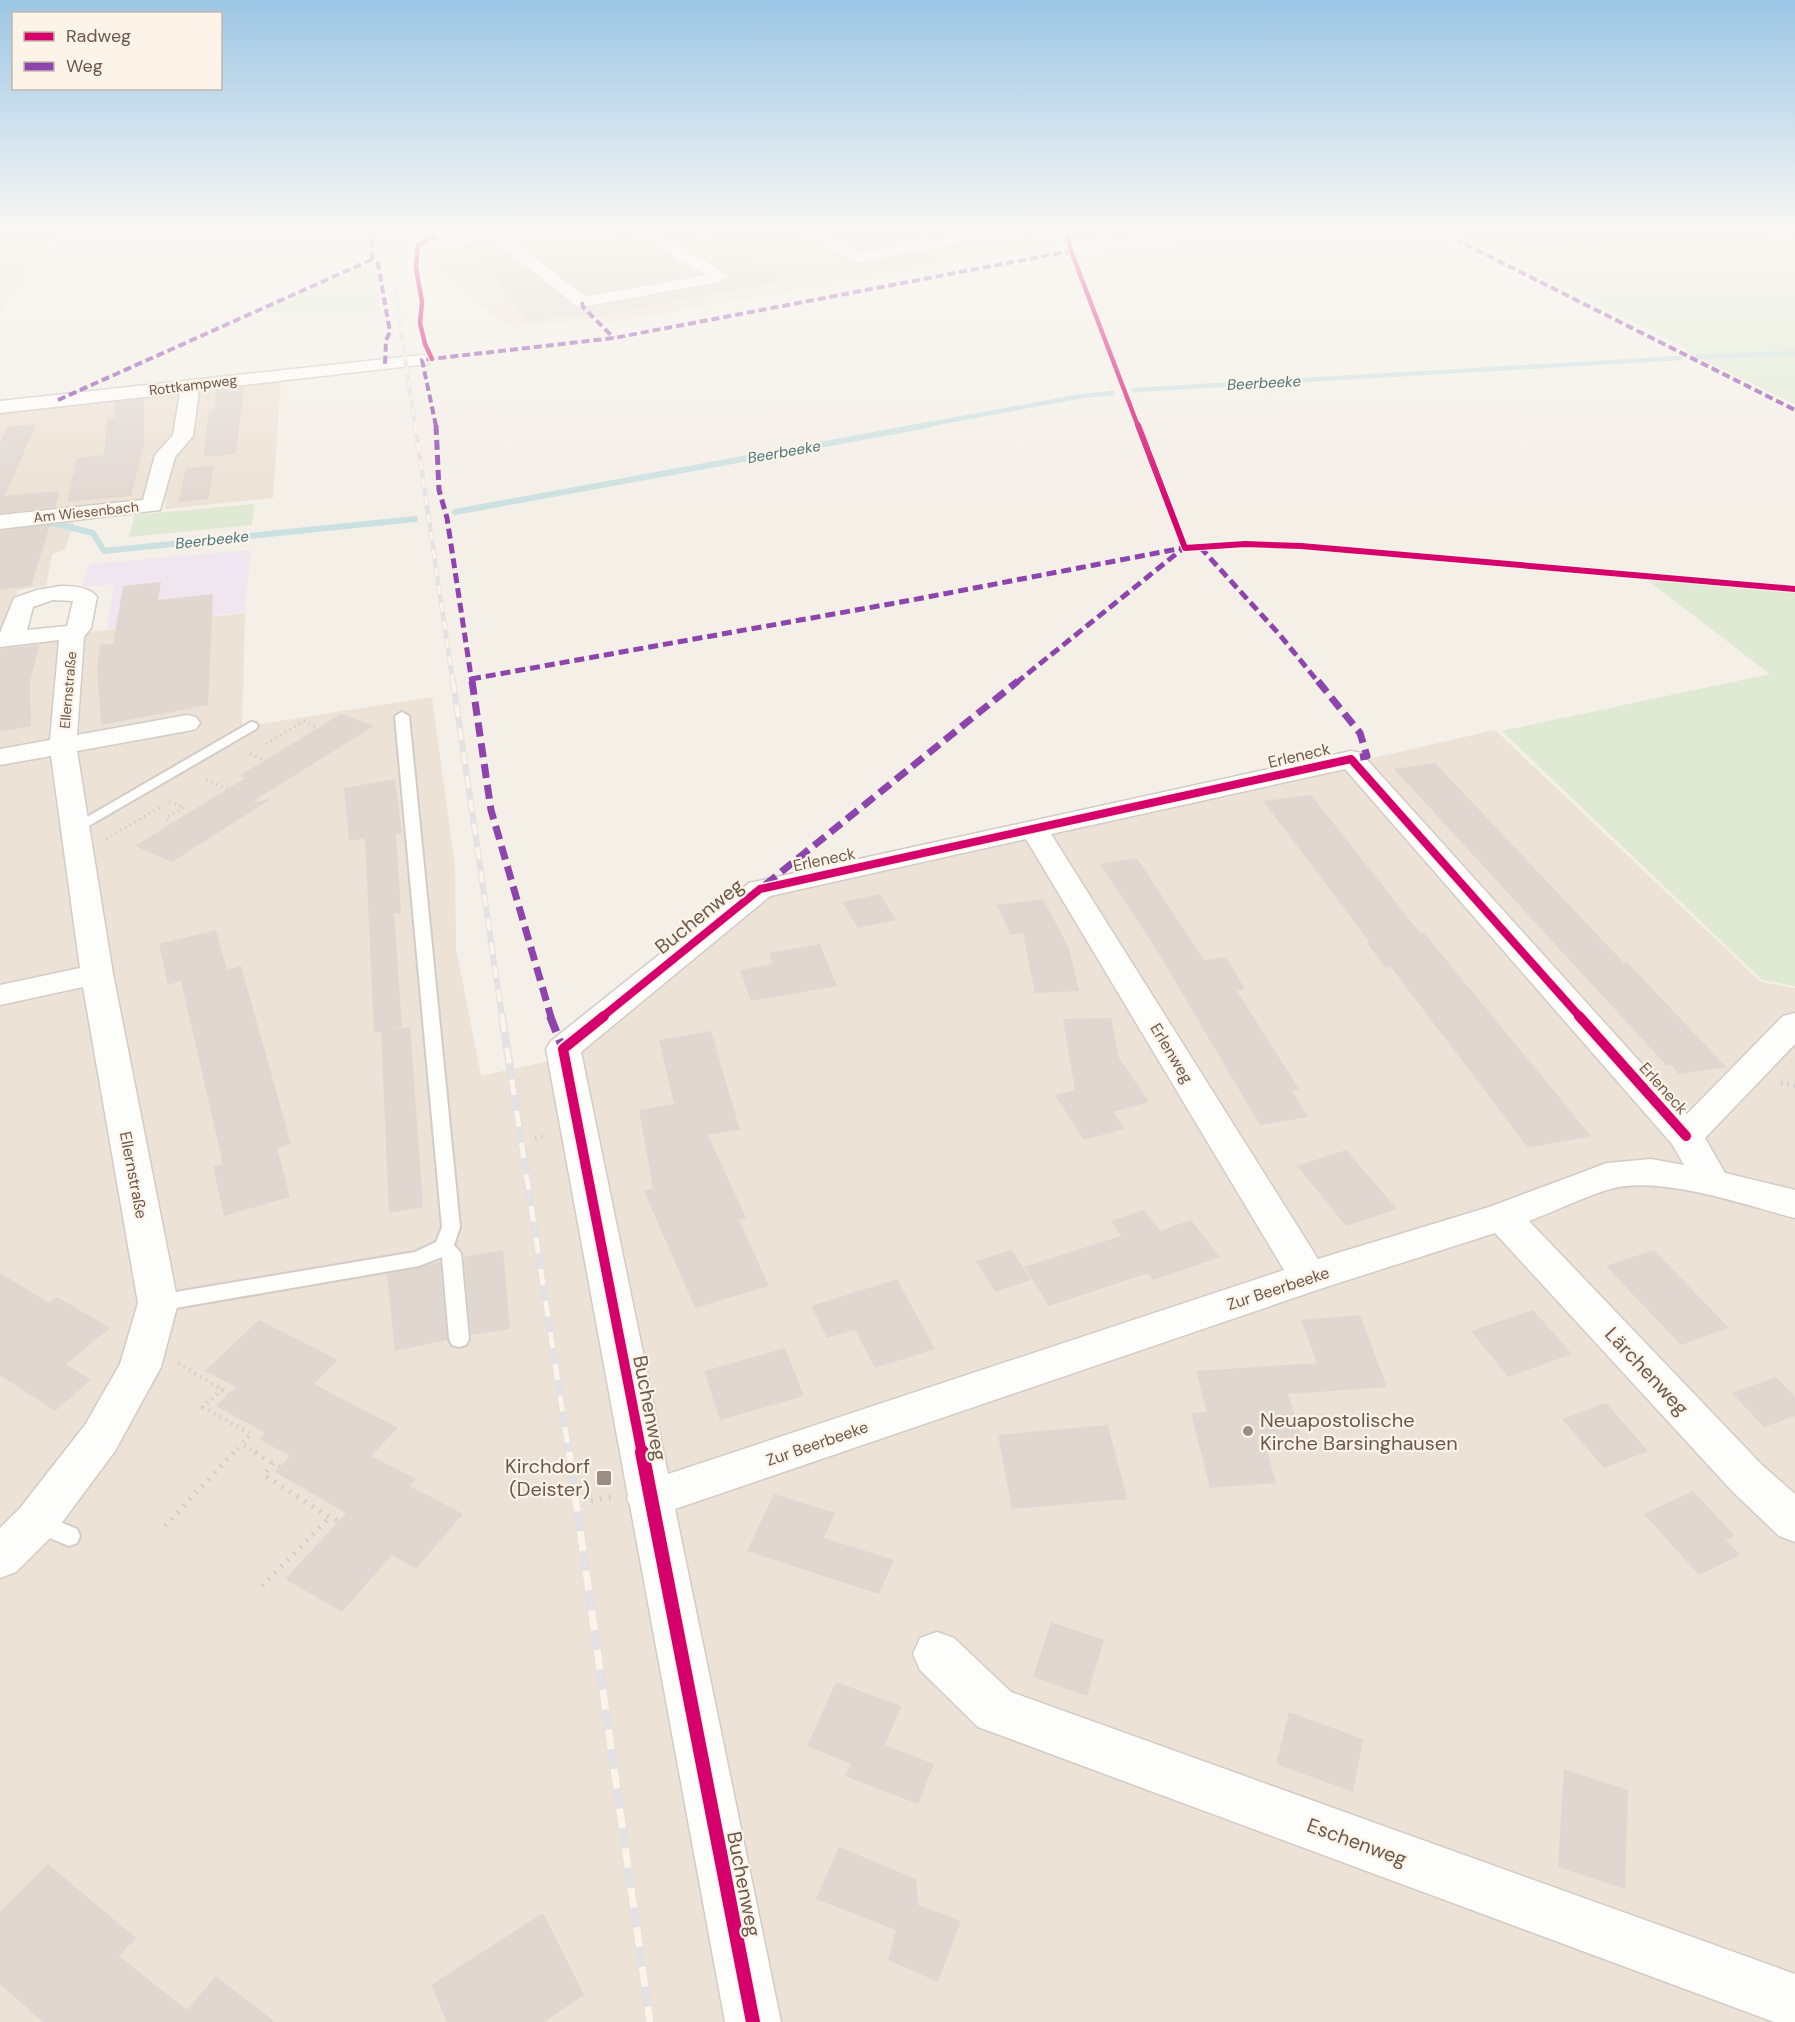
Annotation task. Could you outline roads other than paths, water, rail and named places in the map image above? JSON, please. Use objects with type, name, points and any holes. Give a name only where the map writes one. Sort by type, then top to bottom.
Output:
[{"type":"street","name":"Rottkampweg","points":[[0,407],[422,360]]},
{"type":"street","name":"Am Wiesenbach","points":[[0,522],[152,505],[165,455],[183,436],[190,386]]},
{"type":"street","name":"Ellernstraße","points":[[0,1558],[36,1522],[100,1438],[140,1367],[159,1303],[97,974],[63,746],[72,635],[59,633],[6,639]]},
{"type":"street","name":"Ellernstraße","points":[[0,757],[187,723]]},
{"type":"street","name":"Erleneck","points":[[760,889],[1351,759],[1686,1136]]},
{"type":"street","name":"Erlenweg","points":[[1034,829],[1094,923],[1257,1198],[1309,1277]]},
{"type":"street","name":"Buchenweg","points":[[753,2022],[649,1499],[563,1048],[760,889]]},
{"type":"street","points":[[0,995],[97,974]]},
{"type":"street","points":[[1712,1183],[1686,1136],[1795,1024]]},
{"type":"street","name":"Zur Beerbeeke","points":[[649,1499],[1309,1277],[1502,1216],[1607,1176],[1651,1172],[1712,1183],[1795,1204]]},
{"type":"street","name":"Lärchenweg","points":[[1502,1216],[1747,1478],[1795,1522]]},
{"type":"street","name":"Eschenweg","points":[[937,1654],[995,1710],[1795,2002]]},
{"type":"lane","points":[[159,1303],[419,1259],[444,1247],[451,1227],[402,716]]},
{"type":"lane","points":[[75,828],[251,726]]},
{"type":"lane","points":[[444,1247],[451,1253],[459,1339]]},
{"type":"lane","points":[[36,1522],[69,1536]]},
{"type":"waterway","name":"Beerbeeke","points":[[1697,357],[1795,353]]},
{"type":"waterway","name":"Beerbeeke","points":[[1134,390],[1680,358]]},
{"type":"waterway","name":"Beerbeeke","points":[[920,426],[1082,396],[1113,393]]},
{"type":"waterway","name":"Beerbeeke","points":[[455,512],[928,425]]},
{"type":"waterway","name":"Beerbeeke","points":[[21,526],[53,523],[93,533],[104,551],[415,519]]},
{"type":"railway","points":[[400,322],[415,426]]},
{"type":"railway","points":[[415,425],[453,683]]},
{"type":"railway","points":[[453,681],[502,1017]]},
{"type":"railway","points":[[502,1016],[569,1454]]},
{"type":"railway","points":[[569,1452],[650,2022]]},
{"type":"place","name":"Neuapostolische Kirche Barsinghausen","points":[[1248,1431]]},
{"type":"place","name":"Kirchdorf (Deister)","points":[[604,1478]]}]
